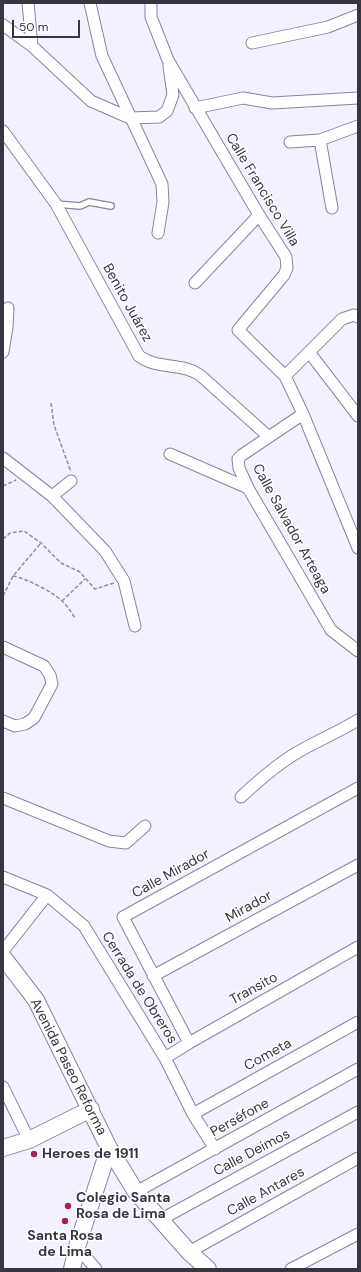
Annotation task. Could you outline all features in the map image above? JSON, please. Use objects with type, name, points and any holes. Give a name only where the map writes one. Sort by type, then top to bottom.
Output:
[{"type":"main road","name":"Avenida Paseo Reforma","points":[[3,957],[36,1000],[109,1148],[136,1192],[189,1252],[208,1269]]},
{"type":"main road","points":[[3,1148],[29,1140],[91,1109]]},
{"type":"main road","points":[[72,1269],[77,1247],[109,1148]]},
{"type":"street","points":[[28,3],[32,46]]},
{"type":"street","points":[[90,3],[102,56],[162,184],[163,202],[158,233]]},
{"type":"street","points":[[3,25],[32,46],[91,101],[130,118],[159,117],[168,111],[173,96],[168,60],[151,17],[151,3]]},
{"type":"street","points":[[252,43],[328,27],[358,15]]},
{"type":"street","name":"Calle Francisco Villa","points":[[168,60],[259,215],[286,257],[287,268],[284,275],[238,330],[285,376]]},
{"type":"street","points":[[195,108],[243,98],[272,102],[358,98]]},
{"type":"street","points":[[290,142],[320,140],[358,126]]},
{"type":"street","name":"Benito Juárez","points":[[5,138],[56,204],[139,356],[148,363],[190,369],[200,375],[269,437]]},
{"type":"street","points":[[320,140],[332,208]]},
{"type":"street","points":[[195,283],[259,215]]},
{"type":"street","points":[[3,352],[8,308]]},
{"type":"street","points":[[358,317],[354,315],[342,319],[285,376],[303,414],[358,548]]},
{"type":"street","points":[[309,352],[358,416]]},
{"type":"street","name":"Calle Salvador Arteaga","points":[[303,414],[242,454],[238,460],[239,468],[248,488],[331,630],[358,651]]},
{"type":"street","points":[[170,454],[248,488]]},
{"type":"street","points":[[3,458],[52,496],[105,551],[123,579],[135,626]]},
{"type":"street","points":[[52,496],[71,481]]},
{"type":"street","points":[[3,647],[44,666],[50,675],[52,684],[34,718],[24,724],[15,726],[3,721]]},
{"type":"street","points":[[241,797],[265,775],[294,754],[338,733],[358,720]]},
{"type":"street","name":"Calle Mirador","points":[[189,1042],[123,917],[358,788]]},
{"type":"street","points":[[3,798],[110,841],[126,842],[145,826]]},
{"type":"street","name":"Mirador","points":[[153,976],[358,865]]},
{"type":"street","name":"Cerrada de Obreros","points":[[3,877],[47,895],[84,926],[165,1058],[193,1114],[215,1149]]},
{"type":"street","points":[[3,951],[47,895]]},
{"type":"street","name":"Transito","points":[[165,1058],[189,1042],[358,947]]},
{"type":"street","name":"Cometa","points":[[193,1114],[358,1022]]},
{"type":"street","name":"Perséfone","points":[[136,1192],[358,1069]]},
{"type":"street","points":[[3,1087],[29,1140]]},
{"type":"street","name":"Calle Deimos","points":[[160,1220],[358,1112]]},
{"type":"street","name":"Calle Antares","points":[[189,1252],[358,1158]]},
{"type":"street","points":[[291,1269],[358,1234]]},
{"type":"street","points":[[77,1247],[96,1269]]},
{"type":"lane","points":[[56,204],[80,206],[89,202],[111,206]]},
{"type":"path","points":[[51,403],[54,425],[71,471],[71,481]]},
{"type":"path","points":[[3,486],[25,476]]},
{"type":"path","points":[[3,539],[10,533],[24,532],[41,543],[61,563],[80,572],[95,589],[123,579]]},
{"type":"path","points":[[3,596],[13,576],[41,543]]},
{"type":"path","points":[[13,576],[20,577],[62,601],[75,618]]},
{"type":"path","points":[[62,601],[85,579]]},
{"type":"place","name":"Heroes de 1911","points":[[34,1154]]},
{"type":"place","name":"Colegio Santa Rosa de Lima","points":[[68,1206]]},
{"type":"place","name":"Santa Rosa de Lima","points":[[65,1221]]}]
